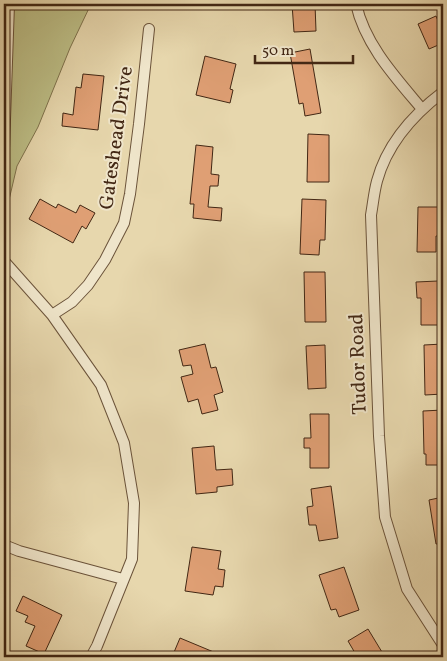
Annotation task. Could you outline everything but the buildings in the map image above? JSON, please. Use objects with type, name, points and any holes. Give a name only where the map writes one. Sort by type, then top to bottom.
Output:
[{"type":"street","points":[[4,148],[9,4]]},
{"type":"street","points":[[356,4],[364,27],[375,48],[388,68],[422,109]]},
{"type":"street","name":"Gateshead Drive","points":[[52,315],[72,302],[88,285],[105,260],[124,223],[134,159],[149,28]]},
{"type":"street","name":"Tudor Road","points":[[443,92],[422,109],[394,143],[377,180],[371,215],[379,436],[385,517],[407,589],[443,645]]},
{"type":"street","points":[[4,261],[52,315],[101,385],[124,443],[134,503],[132,559],[91,657]]},
{"type":"street","points":[[4,545],[19,552],[123,579]]},
{"type":"green space","points":[[4,4],[91,4],[70,48],[38,127],[17,166],[9,200],[4,235]]}]
